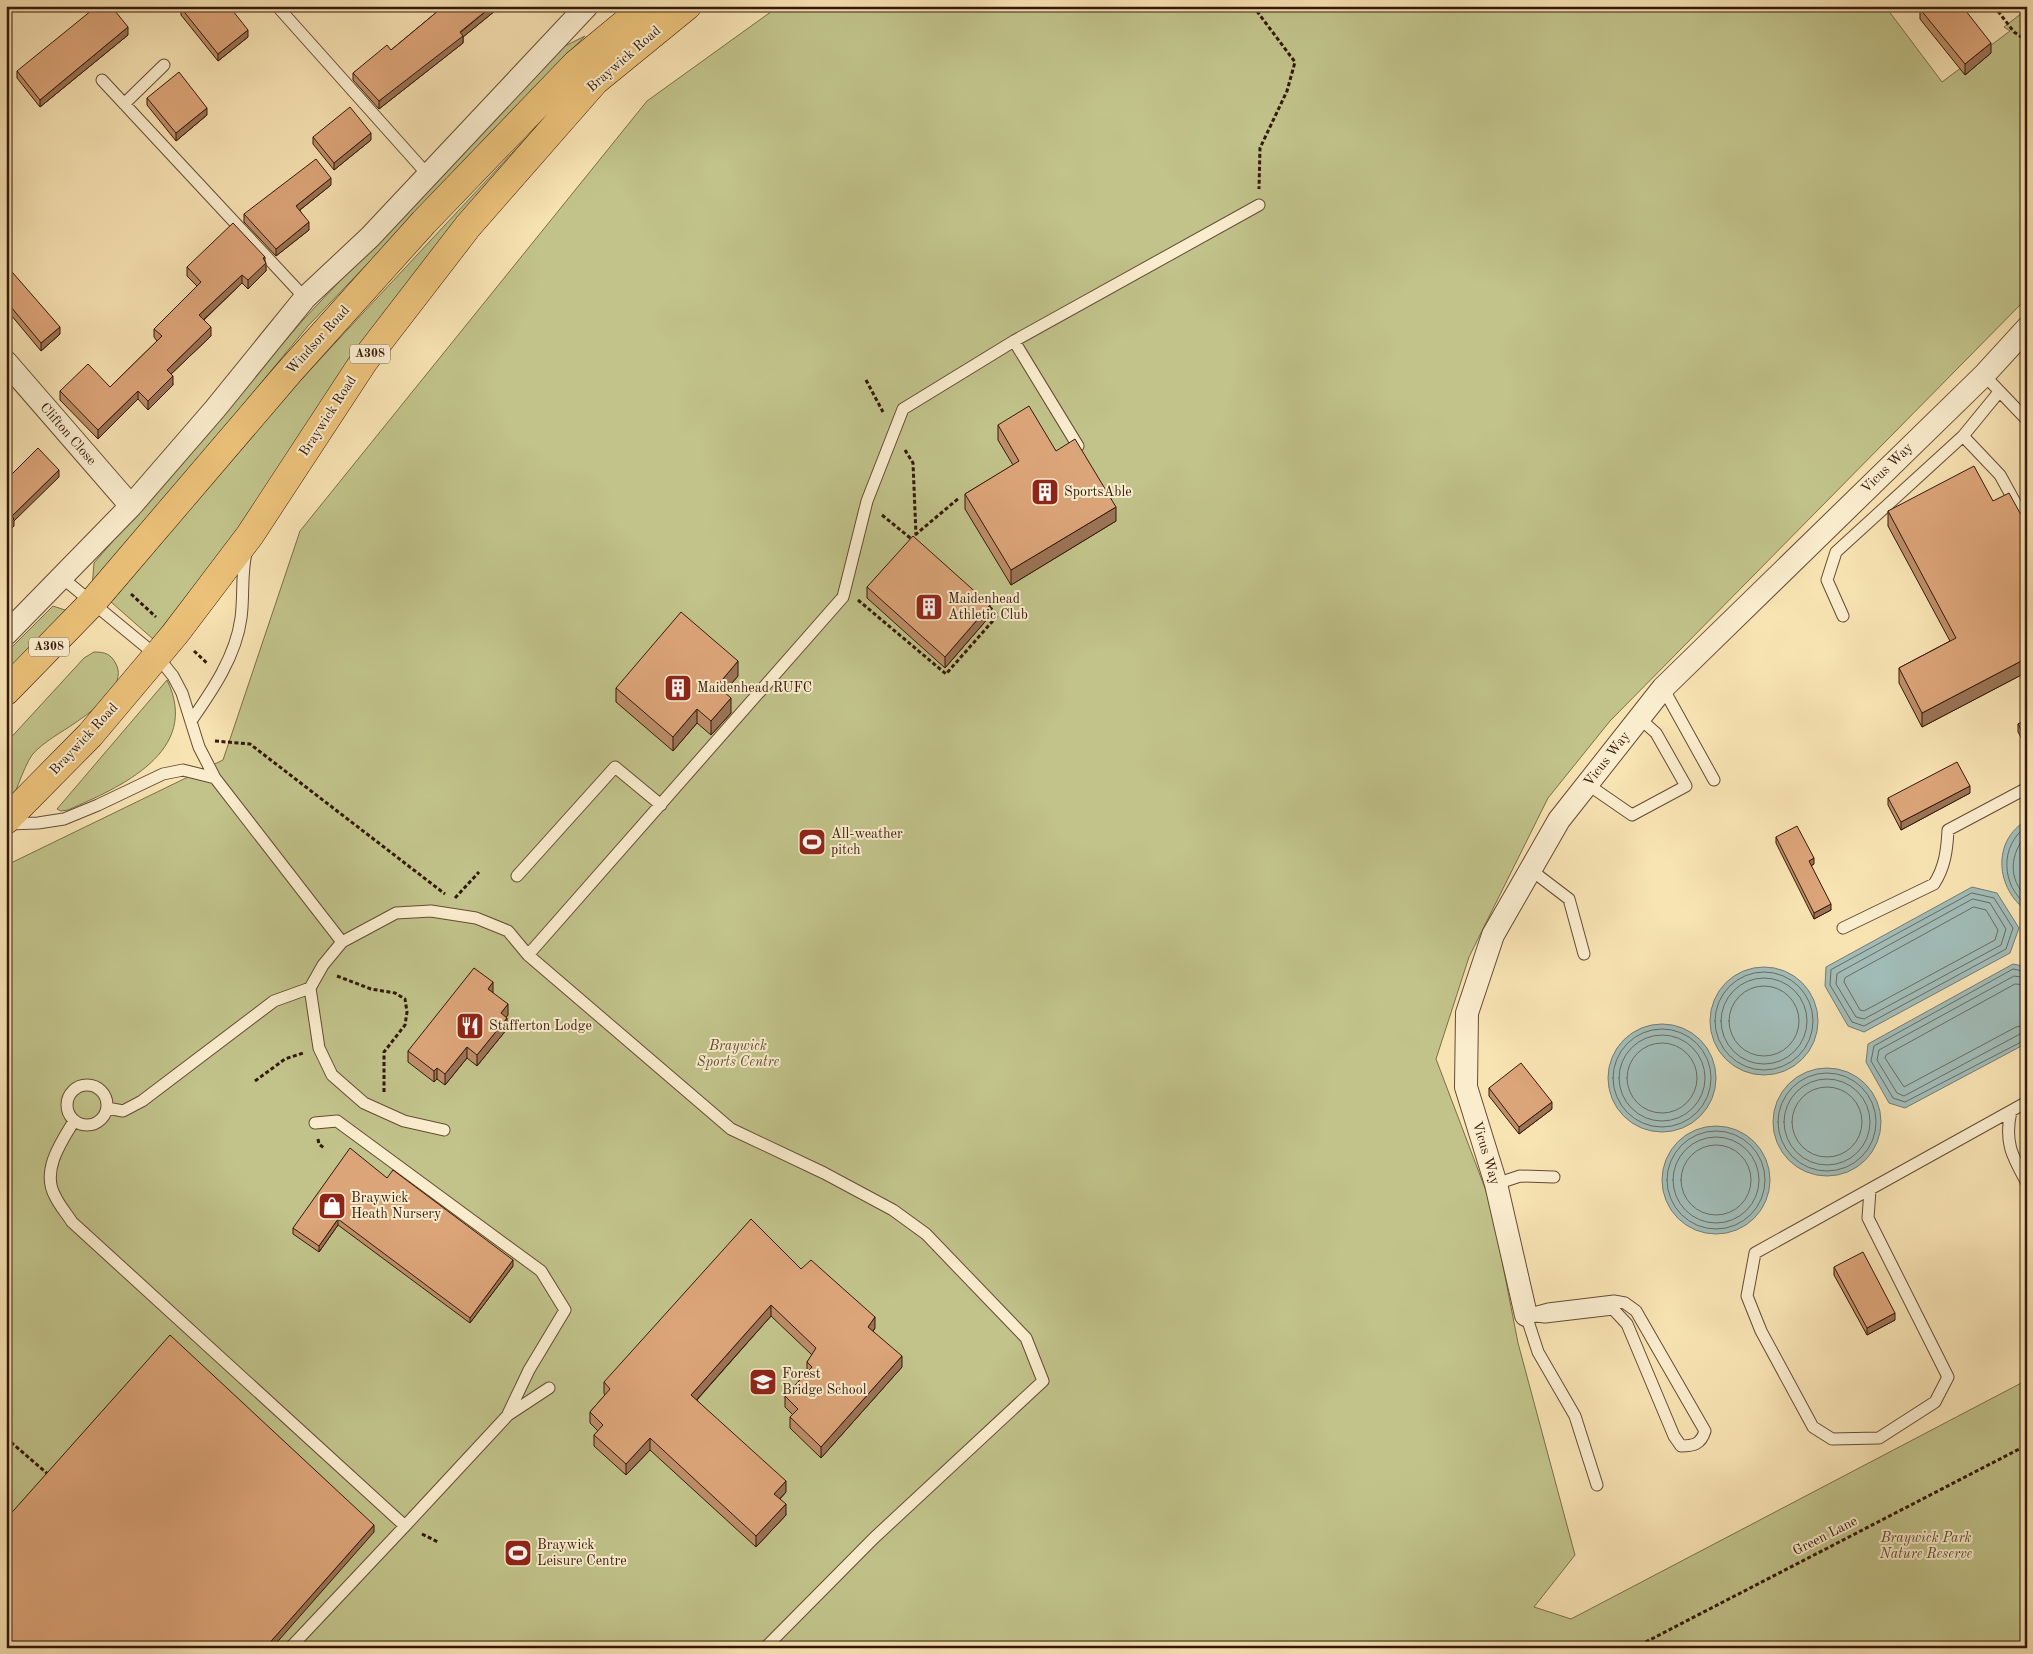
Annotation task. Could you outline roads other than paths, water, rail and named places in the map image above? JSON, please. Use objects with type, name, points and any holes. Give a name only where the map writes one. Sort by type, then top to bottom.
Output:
[{"type":"main road","name":"Windsor Road","points":[[6,690],[91,604],[290,371],[424,222],[576,64],[646,6]]},
{"type":"main road","name":"Braywick Road","points":[[6,822],[90,735],[157,656],[250,535],[364,361],[468,226],[595,81],[687,6]]},
{"type":"street","points":[[6,634],[60,576],[131,506],[215,409],[305,298],[370,237],[586,6]]},
{"type":"street","name":"Vicus Way","points":[[1526,1315],[1496,1184],[1466,1087],[1467,1013],[1493,935],[1559,820],[1663,688],[1984,375],[2027,328]]},
{"type":"street","name":"Clifton Close","points":[[6,362],[131,506]]},
{"type":"lane","points":[[277,6],[428,175]]},
{"type":"lane","points":[[124,104],[164,65]]},
{"type":"lane","points":[[102,80],[305,298]]},
{"type":"lane","points":[[528,955],[843,597],[867,501],[903,409],[1014,341],[1259,205]]},
{"type":"lane","points":[[1014,341],[1078,446]]},
{"type":"lane","points":[[1984,375],[2027,420]]},
{"type":"lane","points":[[1843,616],[1827,580],[1836,552],[1963,436],[2000,392]]},
{"type":"lane","points":[[1963,436],[2000,475],[2027,524]]},
{"type":"lane","points":[[191,721],[212,691],[233,646],[241,621],[243,568],[250,535]]},
{"type":"lane","points":[[60,576],[91,604],[157,656],[173,676],[182,693],[199,747],[215,778],[342,942]]},
{"type":"lane","points":[[1663,688],[1714,780]]},
{"type":"lane","points":[[1588,784],[1632,815],[1686,786],[1656,733],[1639,718]]},
{"type":"lane","points":[[517,876],[615,767],[661,805]]},
{"type":"lane","points":[[6,822],[38,823],[64,819],[98,806],[146,780],[170,772],[183,770],[215,778]]},
{"type":"lane","points":[[1843,928],[1934,884],[1941,872],[1947,853],[1948,830],[2027,788]]},
{"type":"lane","points":[[1531,870],[1569,899],[1584,954]]},
{"type":"lane","points":[[444,1130],[404,1121],[364,1103],[332,1075],[320,1048],[310,988],[323,964],[342,942],[396,913],[453,906],[508,932],[528,955],[730,1130],[824,1173],[893,1210],[926,1234],[1026,1338],[1043,1381],[874,1538],[765,1648]]},
{"type":"lane","points":[[107,1108],[123,1111],[142,1100],[274,1000],[310,988]]},
{"type":"lane","points":[[89,1085],[100,1090],[107,1102],[107,1108],[102,1119],[97,1123],[85,1126],[74,1121],[67,1106],[70,1094],[79,1087],[89,1085]]},
{"type":"lane","points":[[1870,1190],[1868,1218],[1948,1377],[1935,1402],[1879,1438],[1832,1439],[1813,1427],[1761,1331],[1747,1296],[1749,1274],[1755,1253],[2027,1102]]},
{"type":"lane","points":[[2010,1112],[2007,1128],[2010,1152],[2027,1183]]},
{"type":"lane","points":[[74,1121],[52,1161],[50,1176],[53,1195],[72,1222],[405,1526]]},
{"type":"lane","points":[[315,1124],[337,1121],[541,1271],[565,1310],[529,1370],[508,1415]]},
{"type":"lane","points":[[1496,1184],[1520,1176],[1554,1177]]},
{"type":"lane","points":[[1614,1301],[1626,1303],[1636,1311],[1646,1325],[1701,1422],[1705,1431],[1702,1440],[1693,1446],[1681,1446],[1674,1436],[1627,1324],[1613,1310],[1546,1317],[1526,1315],[1548,1309],[1614,1301]]},
{"type":"lane","points":[[1526,1315],[1538,1352],[1575,1416],[1597,1485]]},
{"type":"lane","points":[[290,1648],[508,1415],[549,1388]]},
{"type":"water","points":[[2027,820],[2027,911],[2017,902],[2009,890],[2004,878],[2002,865],[2003,852],[2007,840],[2015,829]]},
{"type":"water","points":[[1972,887],[1997,893],[2019,928],[2010,953],[1864,1032],[1848,1026],[1825,986],[1826,967]]},
{"type":"water","points":[[2013,964],[2027,967],[2027,1043],[1905,1108],[1889,1103],[1866,1062],[1868,1044]]},
{"type":"water","points":[[1764,967],[1785,971],[1802,983],[1814,1000],[1818,1021],[1814,1042],[1802,1059],[1785,1071],[1764,1075],[1743,1071],[1726,1059],[1714,1042],[1710,1021],[1714,1000],[1726,983],[1743,971]]},
{"type":"water","points":[[1662,1024],[1683,1028],[1700,1040],[1712,1057],[1716,1078],[1712,1099],[1700,1116],[1683,1128],[1662,1132],[1641,1128],[1624,1116],[1612,1099],[1608,1078],[1612,1057],[1624,1040],[1641,1028]]},
{"type":"water","points":[[1827,1068],[1848,1072],[1865,1084],[1877,1101],[1881,1122],[1877,1143],[1865,1160],[1848,1172],[1827,1176],[1806,1172],[1789,1160],[1777,1143],[1773,1122],[1777,1101],[1789,1084],[1806,1072]]},
{"type":"water","points":[[1716,1126],[1737,1130],[1754,1142],[1766,1159],[1770,1180],[1766,1201],[1754,1218],[1737,1230],[1716,1234],[1695,1230],[1678,1218],[1666,1201],[1662,1180],[1666,1159],[1678,1142],[1695,1130]]},
{"type":"place","name":"SportsAble","points":[[1045,492]]},
{"type":"place","name":"Maidenhead Athletic Club","points":[[929,607]]},
{"type":"place","name":"Maidenhead RUFC","points":[[678,688]]},
{"type":"place","name":"All-weather pitch","points":[[812,842]]},
{"type":"place","name":"Stafferton Lodge","points":[[470,1026]]},
{"type":"place","name":"Braywick Heath Nursery","points":[[332,1206]]},
{"type":"place","name":"Forest Bridge School","points":[[763,1382]]},
{"type":"place","name":"Braywick Leisure Centre","points":[[518,1553]]},
{"type":"park label","name":"Braywick Sports Centre","points":[[738,1054]]},
{"type":"park label","name":"Braywick Park Nature Reserve","points":[[1926,1546]]}]
